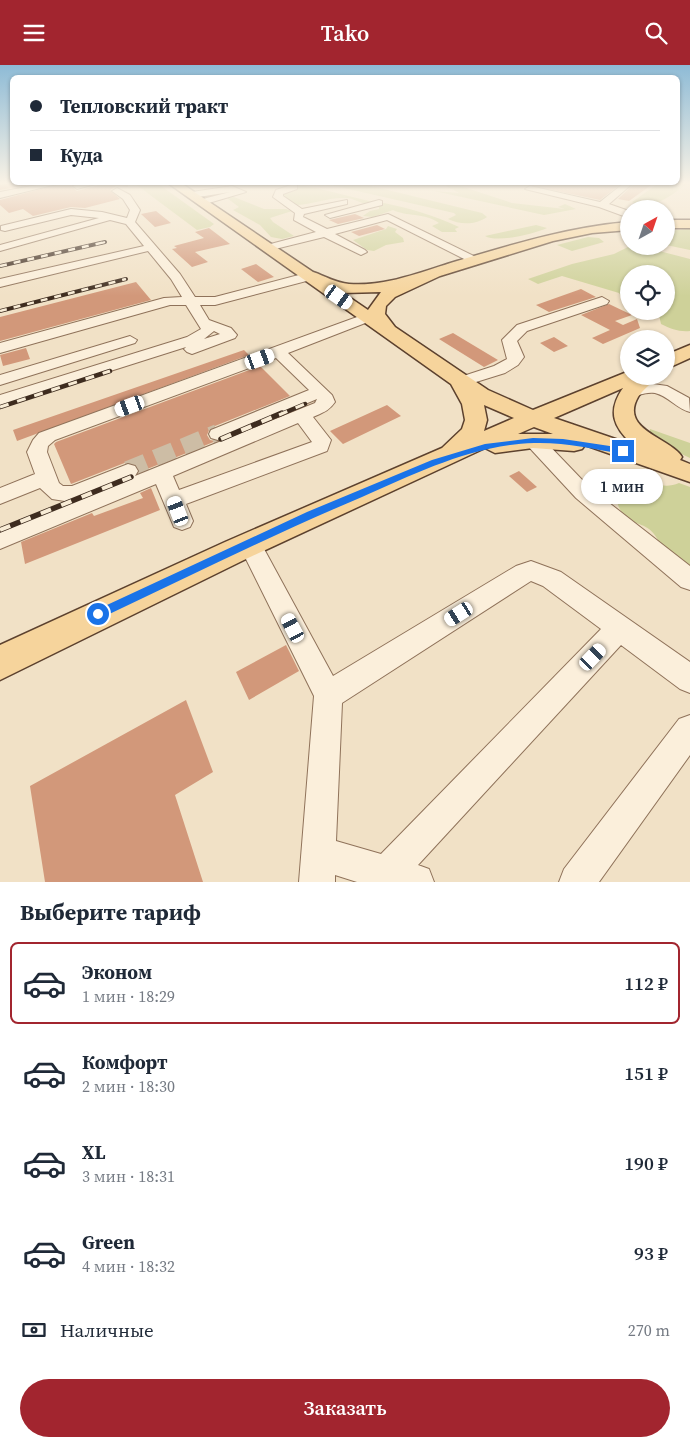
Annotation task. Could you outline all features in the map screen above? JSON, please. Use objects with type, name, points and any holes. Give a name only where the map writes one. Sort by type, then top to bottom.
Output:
[{"type":"main road","points":[[228,220],[390,331],[460,382],[533,430],[623,451],[690,473]]},
{"type":"main road","points":[[675,224],[690,224]]},
{"type":"main road","points":[[310,277],[339,287],[370,289],[388,287],[433,275],[550,238],[592,229],[620,227]]},
{"type":"main road","points":[[390,331],[376,313],[381,300],[399,289],[433,275]]},
{"type":"main road","points":[[460,382],[498,399],[526,404],[564,403],[632,385]]},
{"type":"main road","points":[[435,462],[464,441],[475,428],[478,419],[475,409],[460,382]]},
{"type":"main road","points":[[632,385],[623,407],[624,414],[634,432],[659,452],[690,467]]},
{"type":"main road","points":[[0,663],[139,593],[248,543],[435,462],[533,430],[593,394]]},
{"type":"lane","points":[[5,228],[37,220]]},
{"type":"lane","points":[[0,248],[102,220]]},
{"type":"lane","points":[[124,220],[130,222],[176,277],[205,323],[208,329],[205,333],[192,340]]},
{"type":"lane","points":[[306,220],[361,252]]},
{"type":"lane","points":[[268,248],[371,220]]},
{"type":"lane","points":[[395,220],[476,261]]},
{"type":"lane","points":[[381,226],[398,221]]},
{"type":"lane","points":[[0,283],[152,247]]},
{"type":"lane","points":[[0,348],[169,301],[215,301],[310,277]]},
{"type":"lane","points":[[460,382],[500,369],[514,361],[516,357],[509,340],[522,329],[602,301]]},
{"type":"lane","points":[[128,471],[65,495],[54,492],[37,452],[42,441],[47,437],[368,317]]},
{"type":"lane","points":[[0,411],[229,337],[229,333],[205,323]]},
{"type":"lane","points":[[0,401],[223,330]]},
{"type":"lane","points":[[0,379],[130,340]]},
{"type":"lane","points":[[0,540],[302,416],[324,405],[326,398],[321,391],[278,352]]},
{"type":"lane","points":[[632,385],[640,388],[660,389],[677,396],[690,407]]},
{"type":"lane","points":[[218,434],[321,391]]},
{"type":"lane","points":[[174,500],[320,446],[322,440],[302,416]]},
{"type":"lane","points":[[533,430],[583,493],[690,580]]},
{"type":"lane","points":[[162,473],[182,521]]},
{"type":"lane","points":[[0,495],[46,477]]},
{"type":"lane","points":[[248,543],[328,695],[317,868],[402,878],[620,628]]},
{"type":"lane","points":[[328,695],[524,573],[531,571],[552,579],[690,679]]},
{"type":"lane","points":[[577,882],[690,730]]},
{"type":"green space","points":[[184,220],[209,220],[214,224],[210,227],[197,230]]},
{"type":"green space","points":[[251,220],[272,220],[294,236],[282,239],[271,237],[260,225]]},
{"type":"green space","points":[[433,220],[443,220],[459,227],[455,229],[457,232],[442,232],[432,226],[439,223]]},
{"type":"green space","points":[[452,220],[483,220],[473,223]]},
{"type":"green space","points":[[536,225],[547,228],[534,233],[506,238],[498,239],[485,236]]},
{"type":"green space","points":[[388,226],[397,229],[395,232],[403,238],[404,242],[386,245],[374,251],[367,250],[353,240],[386,229]]},
{"type":"green space","points":[[690,229],[690,250],[675,247],[675,230]]},
{"type":"green space","points":[[588,237],[599,238],[604,242],[572,251],[557,245]]},
{"type":"green space","points":[[620,251],[620,255],[675,255],[690,259],[690,331],[675,330],[661,324],[660,320],[675,320],[675,265],[620,265],[620,294],[562,276],[538,284],[528,279],[572,264]]},
{"type":"green space","points":[[650,429],[690,443],[690,458],[675,451],[650,432]]},
{"type":"green space","points":[[626,473],[659,485],[666,486],[679,483],[690,487],[690,582],[655,548],[658,540],[654,534],[646,527],[628,519],[620,510],[616,493],[619,482]]},
{"type":"building","points":[[148,220],[167,220],[171,223],[155,227]]},
{"type":"building","points":[[329,220],[355,220],[338,224]]},
{"type":"building","points":[[377,225],[385,229],[359,236],[351,232]]},
{"type":"building","points":[[209,228],[230,244],[195,252],[208,262],[192,267],[172,249],[177,248],[174,246],[204,238],[195,232]]},
{"type":"building","points":[[256,264],[274,277],[258,282],[241,269]]},
{"type":"building","points":[[136,282],[151,300],[0,341],[0,317]]},
{"type":"building","points":[[581,289],[596,297],[549,312],[536,305]]},
{"type":"building","points":[[609,304],[620,309],[620,319],[615,321],[623,325],[637,320],[640,328],[635,330],[620,330],[620,337],[603,344],[592,338],[610,330],[581,315]]},
{"type":"building","points":[[453,333],[498,360],[484,367],[439,339]]},
{"type":"building","points":[[554,337],[568,346],[554,352],[540,343]]},
{"type":"building","points":[[26,348],[30,359],[3,366],[0,355]]},
{"type":"building","points":[[244,350],[249,355],[17,441],[13,430]]},
{"type":"building","points":[[260,366],[290,396],[210,428],[207,435],[210,440],[216,441],[140,472],[137,465],[127,462],[71,484],[54,444],[56,442]]},
{"type":"building","points":[[387,405],[401,416],[343,444],[330,431]]},
{"type":"building","points":[[519,471],[537,487],[527,492],[509,476]]},
{"type":"building","points":[[151,488],[160,510],[25,564],[21,542],[92,513],[94,516],[143,498],[140,493]]},
{"type":"building","points":[[286,645],[299,671],[249,700],[236,672]]},
{"type":"building","points":[[186,700],[213,772],[175,795],[203,882],[45,882],[30,786]]},
{"type":"tunnel","points":[[128,471],[218,434]]},
{"type":"railway","points":[[0,266],[105,242],[102,243]]},
{"type":"railway","points":[[0,311],[126,279]]},
{"type":"railway","points":[[0,407],[110,371]]},
{"type":"railway","points":[[279,415],[305,404]]},
{"type":"railway","points":[[221,439],[282,413]]},
{"type":"railway","points":[[0,530],[131,477]]},
{"type":"route","points":[[98,614],[310,515],[435,462],[485,447],[533,440],[563,441],[623,451]]}]
